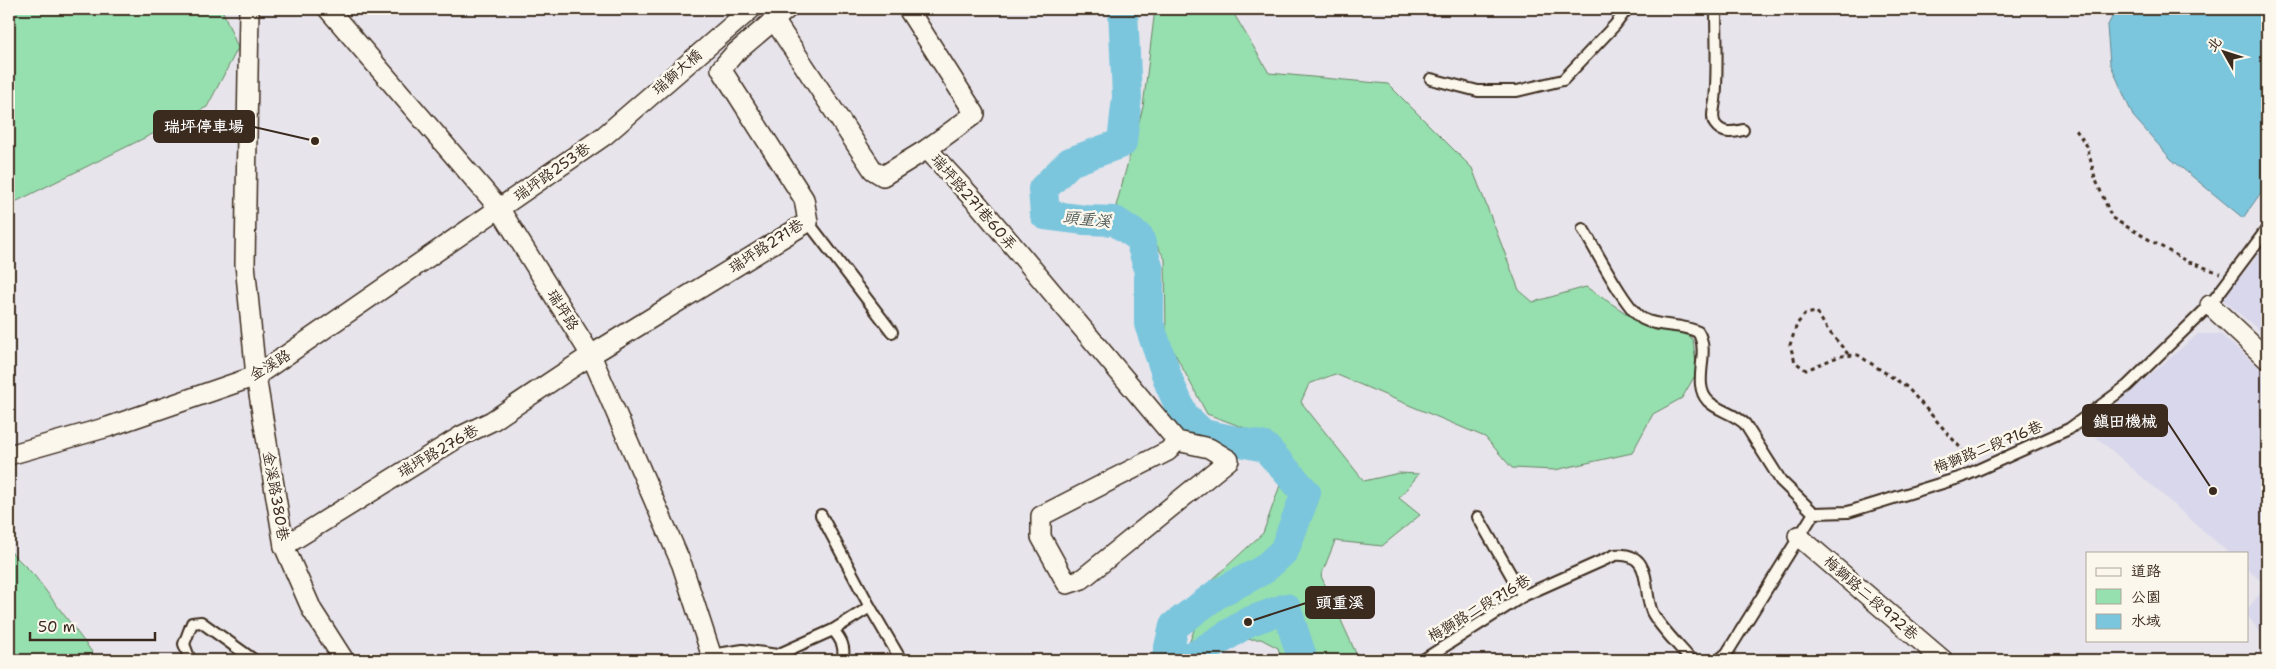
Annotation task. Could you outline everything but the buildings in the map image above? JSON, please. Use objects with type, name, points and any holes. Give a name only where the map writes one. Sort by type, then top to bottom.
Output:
[{"type":"street","name":"金溪路380巷","points":[[249,9],[245,264],[256,376],[284,546],[312,610],[344,660]]},
{"type":"street","name":"瑞坪路","points":[[328,9],[499,208],[591,355],[682,565],[712,657]]},
{"type":"street","name":"瑞獅大橋","points":[[604,136],[751,9]]},
{"type":"street","points":[[908,9],[975,114],[927,148]]},
{"type":"street","name":"瑞坪路271巷60弄","points":[[780,14],[874,170],[883,176],[927,148],[978,204],[1178,441]]},
{"type":"street","name":"瑞坪路271巷","points":[[591,355],[808,222],[804,199],[721,69],[734,54],[780,14]]},
{"type":"street","name":"瑞坪路253巷","points":[[499,208],[604,136]]},
{"type":"street","name":"金溪路","points":[[9,456],[108,427],[256,376],[499,208]]},
{"type":"street","points":[[2210,305],[2267,359]]},
{"type":"street","name":"瑞坪路276巷","points":[[284,546],[461,436],[492,421],[591,355]]},
{"type":"street","points":[[1178,441],[1208,448],[1229,460],[1082,579],[1067,584],[1041,537],[1041,516],[1168,451],[1178,441]]},
{"type":"street","name":"梅獅路二段972巷","points":[[1798,536],[1943,660]]},
{"type":"lane","points":[[1431,79],[1478,91],[1517,91],[1563,80],[1615,25],[1627,9]]},
{"type":"lane","points":[[1716,9],[1715,100],[1713,116],[1715,124],[1722,131],[1732,133],[1743,130]]},
{"type":"lane","points":[[808,222],[892,332]]},
{"type":"lane","points":[[1583,229],[1634,312],[1655,324],[1689,328],[1698,332],[1704,348],[1701,388],[1704,396],[1709,402],[1739,418],[1745,424],[1781,481],[1814,513],[1727,653],[1718,660]]},
{"type":"lane","name":"梅獅路二段716巷","points":[[1814,513],[1848,512],[1979,470],[2069,429],[2127,386],[2210,305],[2267,229]]},
{"type":"lane","points":[[821,515],[870,607],[901,660]]},
{"type":"lane","points":[[1478,517],[1523,596]]},
{"type":"lane","name":"梅獅路二段716巷","points":[[1423,660],[1523,596],[1616,555],[1626,554],[1638,562],[1645,571],[1652,612],[1691,660]]},
{"type":"lane","points":[[712,657],[744,650],[779,658],[833,630],[870,607]]},
{"type":"lane","points":[[190,660],[184,644],[192,623],[201,622],[254,660]]},
{"type":"lane","points":[[833,630],[840,639],[844,652],[842,660]]},
{"type":"path","points":[[2076,130],[2088,146],[2095,178],[2112,218],[2186,261],[2230,277]]},
{"type":"path","points":[[1848,354],[1827,329],[1817,312],[1805,314],[1797,324],[1790,345],[1795,362],[1806,370],[1848,354],[1858,355],[1907,386],[1979,470]]},
{"type":"shaded area","points":[[2267,244],[2267,337],[2222,299]]},
{"type":"shaded area","points":[[2198,334],[2220,334],[2267,374],[2267,586],[2248,570],[2248,552],[2228,552],[2087,429]]},
{"type":"shaded area","points":[[2267,586],[2267,641],[2248,616],[2248,608]]},
{"type":"green space","points":[[9,9],[222,9],[238,48],[207,107],[9,205]]},
{"type":"green space","points":[[1155,9],[1231,9],[1269,73],[1388,84],[1472,168],[1519,290],[1533,302],[1586,287],[1641,323],[1686,332],[1693,340],[1697,372],[1682,398],[1653,414],[1632,453],[1555,470],[1512,468],[1485,437],[1335,374],[1309,384],[1301,402],[1364,481],[1399,473],[1419,474],[1399,498],[1420,515],[1382,546],[1335,541],[1321,576],[1359,660],[1282,660],[1278,648],[1261,639],[1190,641],[1212,580],[1263,533],[1290,457],[1264,435],[1207,414],[1166,337],[1165,259],[1145,226],[1116,206],[1143,107]]},
{"type":"green space","points":[[9,550],[34,575],[98,660],[9,660]]},
{"type":"water","points":[[2116,9],[2267,9],[2267,184],[2243,218],[2171,159],[2133,116],[2110,63],[2107,27]]},
{"type":"waterway","name":"頭重溪","points":[[1123,9],[1127,97],[1122,143],[1070,162],[1043,189],[1045,215],[1085,220],[1115,221],[1139,237],[1149,270],[1149,324],[1170,385],[1184,416],[1203,434],[1265,447],[1306,493],[1284,551],[1263,570],[1217,594],[1174,626],[1166,660]]},
{"type":"waterway","name":"頭重溪","points":[[1179,660],[1198,654],[1248,622],[1286,608],[1303,660]]},
{"type":"place","name":"瑞坪停車場","points":[[315,141]]},
{"type":"place","name":"鎮田機械","points":[[2213,491]]},
{"type":"place","name":"頭重溪","points":[[1248,622]]}]
